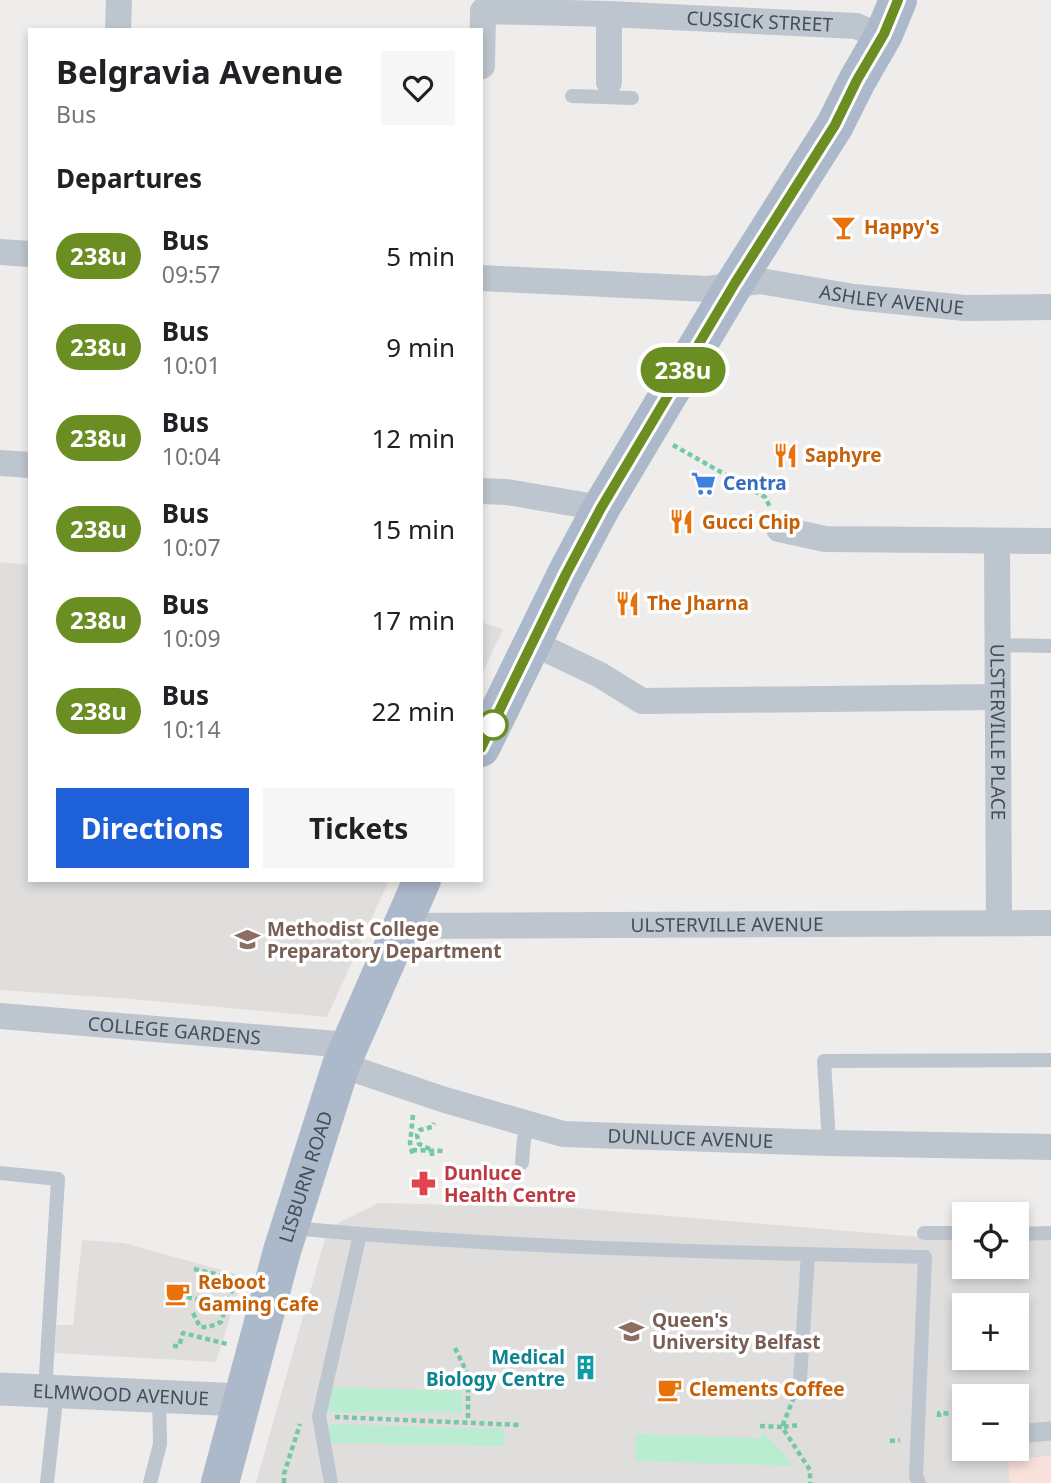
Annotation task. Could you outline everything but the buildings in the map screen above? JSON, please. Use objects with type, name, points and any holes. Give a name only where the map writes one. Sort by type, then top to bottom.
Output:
[{"type":"main road","points":[[483,744],[601,508],[735,283],[835,125],[898,0]]},
{"type":"main road","name":"LISBURN ROAD","points":[[220,1483],[289,1228],[345,1055],[421,882]]},
{"type":"street","points":[[118,28],[119,0]]},
{"type":"street","name":"CUSSICK STREET","points":[[483,28],[483,11],[856,26],[881,37]]},
{"type":"street","points":[[609,14],[609,90]]},
{"type":"street","points":[[0,252],[28,254]]},
{"type":"street","name":"ASHLEY AVENUE","points":[[483,278],[707,289],[760,281],[854,297],[965,308],[1051,307]]},
{"type":"street","points":[[0,463],[28,465]]},
{"type":"street","points":[[483,491],[507,492],[601,508]]},
{"type":"street","points":[[779,529],[825,540],[1051,541]]},
{"type":"street","name":"ULSTERVILLE PLACE","points":[[997,541],[999,923]]},
{"type":"street","points":[[533,643],[600,675],[642,701],[996,697]]},
{"type":"street","name":"ULSTERVILLE AVENUE","points":[[401,926],[1051,923]]},
{"type":"street","name":"COLLEGE GARDENS","points":[[0,1016],[345,1055]]},
{"type":"street","name":"DUNLUCE AVENUE","points":[[345,1055],[415,1089],[445,1100],[563,1134],[1051,1147]]},
{"type":"street","name":"ELMWOOD AVENUE","points":[[0,1389],[241,1400]]},
{"type":"street","points":[[1029,1433],[1051,1431]]},
{"type":"lane","points":[[572,96],[609,90],[632,98]]},
{"type":"lane","points":[[996,645],[1051,646]]},
{"type":"lane","points":[[829,1143],[824,1061],[1051,1060]]},
{"type":"lane","points":[[522,1163],[524,1139],[530,1125]]},
{"type":"lane","points":[[0,1173],[58,1179],[47,1483]]},
{"type":"lane","points":[[289,1228],[656,1250],[925,1258],[916,1476],[919,1483]]},
{"type":"lane","points":[[924,1233],[952,1233]]},
{"type":"lane","points":[[1029,1234],[1051,1233]]},
{"type":"lane","points":[[331,1483],[320,1416],[360,1234]]},
{"type":"lane","points":[[800,1380],[808,1254]]},
{"type":"lane","points":[[150,1483],[159,1444],[159,1396]]},
{"type":"path","points":[[648,431],[765,497],[779,529]]},
{"type":"path","points":[[415,1089],[410,1143],[413,1154],[443,1151]]},
{"type":"path","points":[[432,1153],[419,1144],[417,1135],[420,1130],[432,1127],[445,1100]]},
{"type":"path","points":[[194,1269],[205,1272]]},
{"type":"path","points":[[193,1313],[200,1327],[209,1327],[221,1321],[235,1280]]},
{"type":"path","points":[[187,1297],[220,1305]]},
{"type":"path","points":[[173,1346],[179,1346],[183,1333],[254,1351]]},
{"type":"path","points":[[455,1348],[468,1375],[468,1421]]},
{"type":"path","points":[[782,1427],[800,1380]]},
{"type":"path","points":[[284,1483],[284,1474],[300,1424],[309,1426],[320,1416],[520,1425]]},
{"type":"path","points":[[760,1426],[799,1425]]},
{"type":"path","points":[[782,1427],[810,1469],[810,1483]]},
{"type":"shaded area","points":[[0,562],[28,565],[28,882],[388,882],[327,1017],[0,990]]},
{"type":"shaded area","points":[[483,623],[503,629],[483,672]]},
{"type":"shaded area","name":"Queen's University Belfast","points":[[379,1203],[576,1208],[952,1238],[952,1279],[1029,1279],[1029,1238],[1051,1238],[1051,1456],[1029,1458],[1029,1384],[952,1384],[952,1461],[1008,1461],[1010,1483],[256,1483],[328,1228]]},
{"type":"shaded area","points":[[82,1240],[124,1243],[243,1276],[216,1362],[55,1353],[56,1325],[73,1325]]},
{"type":"shaded area","points":[[1051,1456],[1051,1483],[1010,1483],[1008,1461],[1029,1461],[1029,1458]]},
{"type":"green space","points":[[330,1387],[462,1391],[462,1413],[326,1412]]},
{"type":"green space","points":[[328,1424],[504,1429],[504,1446],[330,1443]]},
{"type":"green space","points":[[762,1432],[784,1453],[793,1466],[635,1461],[636,1434],[761,1438]]},
{"type":"bus line","name":"238u","points":[[483,744],[601,508],[735,283],[835,125],[884,34],[898,0]]},
{"type":"place","name":"Happy's","points":[[844,227]]},
{"type":"place","name":"Saphyre","points":[[785,455]]},
{"type":"place","name":"Centra","points":[[703,483]]},
{"type":"place","name":"Gucci Chip","points":[[682,522]]},
{"type":"place","name":"The Jharna","points":[[627,603]]},
{"type":"place","name":"Methodist College Preparatory Department","points":[[247,940]]},
{"type":"place","name":"Dunluce Health Centre","points":[[424,1184]]},
{"type":"place","name":"Reboot Gaming Cafe","points":[[178,1293]]},
{"type":"place","name":"Queen's University Belfast","points":[[632,1331]]},
{"type":"place","name":"Medical Biology Centre","points":[[585,1368]]},
{"type":"place","name":"Clements Coffee","points":[[669,1389]]}]
